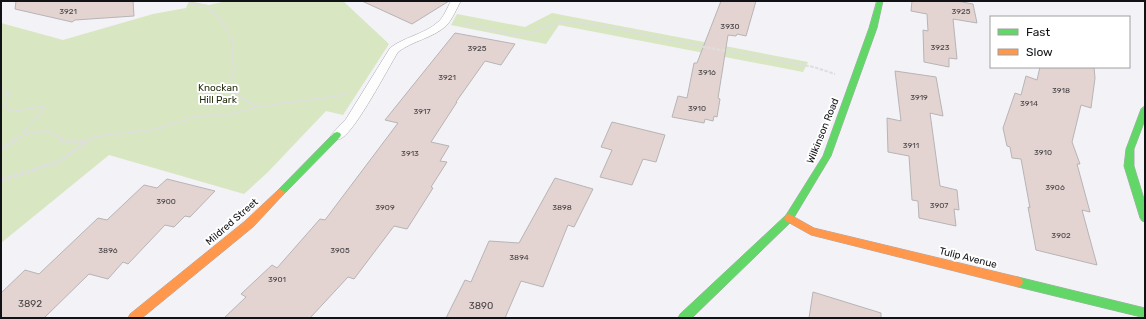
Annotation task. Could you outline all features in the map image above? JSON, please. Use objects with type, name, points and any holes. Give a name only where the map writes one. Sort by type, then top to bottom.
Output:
[{"type":"street","name":"Wilkinson Road","points":[[684,318],[789,218],[808,190],[827,156],[873,28],[880,1]]},
{"type":"street","points":[[1145,109],[1130,149],[1129,166],[1145,218]]},
{"type":"street","name":"Mildred Street","points":[[134,318],[249,224],[337,135]]},
{"type":"street","name":"Tulip Avenue","points":[[789,218],[811,231],[1145,313]]},
{"type":"lane","points":[[337,135],[350,122],[394,50],[402,44],[438,27],[445,20],[456,1]]},
{"type":"path","points":[[192,1],[190,4],[209,8],[227,29],[232,41],[234,68],[231,80],[232,92],[256,107]]},
{"type":"path","points":[[466,23],[514,35],[532,33],[556,23],[567,21],[611,27],[666,40],[814,67],[837,75]]},
{"type":"path","points":[[1,180],[58,162],[94,137],[157,129],[198,116],[227,115],[256,107],[337,96],[345,94],[364,84],[374,84]]},
{"type":"path","points":[[1,89],[9,93],[5,106],[8,110],[15,111],[43,106],[44,109],[27,127],[24,132],[26,133]]},
{"type":"path","points":[[1,149],[26,133],[50,131],[57,134],[61,140],[67,142],[85,142]]},
{"type":"green space","name":"Knockan Hill Park","points":[[189,1],[209,5],[227,1],[343,1],[389,44],[343,115],[326,111],[267,173],[244,194],[109,155],[1,243],[1,23],[63,40],[153,14],[186,8]]},
{"type":"green space","points":[[552,13],[808,62],[803,72],[559,25],[546,44],[451,25],[457,14],[525,27]]},
{"type":"building","points":[[16,1],[133,1],[134,16],[75,20],[72,22],[15,9]]},
{"type":"building","points":[[362,1],[449,1],[412,24]]},
{"type":"building","points":[[721,1],[756,1],[746,36],[737,34],[736,36],[728,35],[718,98],[720,99],[717,117],[714,116],[713,121],[705,119],[704,123],[672,117],[678,96],[687,98],[694,63],[697,63]]},
{"type":"building","points":[[912,1],[957,1],[973,4],[977,23],[953,19],[957,59],[949,58],[949,67],[924,62],[923,30],[928,31],[927,14],[911,11]]},
{"type":"building","points":[[455,33],[515,44],[501,65],[485,61],[456,102],[431,142],[449,146],[440,161],[447,162],[431,187],[433,188],[407,229],[394,226],[354,279],[348,277],[310,318],[224,318],[246,297],[241,294],[272,265],[277,268],[320,219],[325,220],[398,123],[385,120]]},
{"type":"building","points":[[1040,68],[1094,68],[1095,78],[1091,108],[1081,105],[1072,142],[1080,164],[1077,164],[1090,212],[1082,210],[1097,265],[1036,250],[1021,159],[1012,158],[1010,147],[1007,146],[1003,128],[1015,93],[1021,95],[1026,76],[1037,80]]},
{"type":"building","points":[[895,71],[936,77],[943,116],[930,113],[940,186],[957,190],[959,210],[954,209],[956,226],[919,218],[918,201],[912,200],[909,156],[888,152],[887,118],[901,121]]},
{"type":"building","points":[[612,122],[665,135],[656,162],[643,159],[632,185],[600,177],[612,150],[601,147]]},
{"type":"building","points":[[555,178],[593,189],[574,227],[568,225],[543,287],[521,281],[505,318],[446,318],[465,280],[471,282],[489,241],[519,243]]},
{"type":"building","points":[[167,179],[215,191],[190,217],[185,216],[174,227],[165,225],[128,264],[123,262],[108,279],[89,274],[44,318],[1,318],[1,293],[25,270],[39,274],[98,218],[107,220],[144,185],[157,188]]},
{"type":"building","points":[[813,292],[881,313],[881,318],[809,318]]},
{"type":"traffic: fast","points":[[684,318],[789,218],[827,156],[873,28],[880,1]]},
{"type":"traffic: fast","points":[[1145,109],[1130,149],[1129,166],[1145,218]]},
{"type":"traffic: fast","points":[[280,193],[337,135]]},
{"type":"traffic: fast","points":[[1018,282],[1145,313]]},
{"type":"traffic: slow","points":[[134,318],[249,224],[280,193]]},
{"type":"traffic: slow","points":[[789,218],[811,231],[1018,282]]}]
